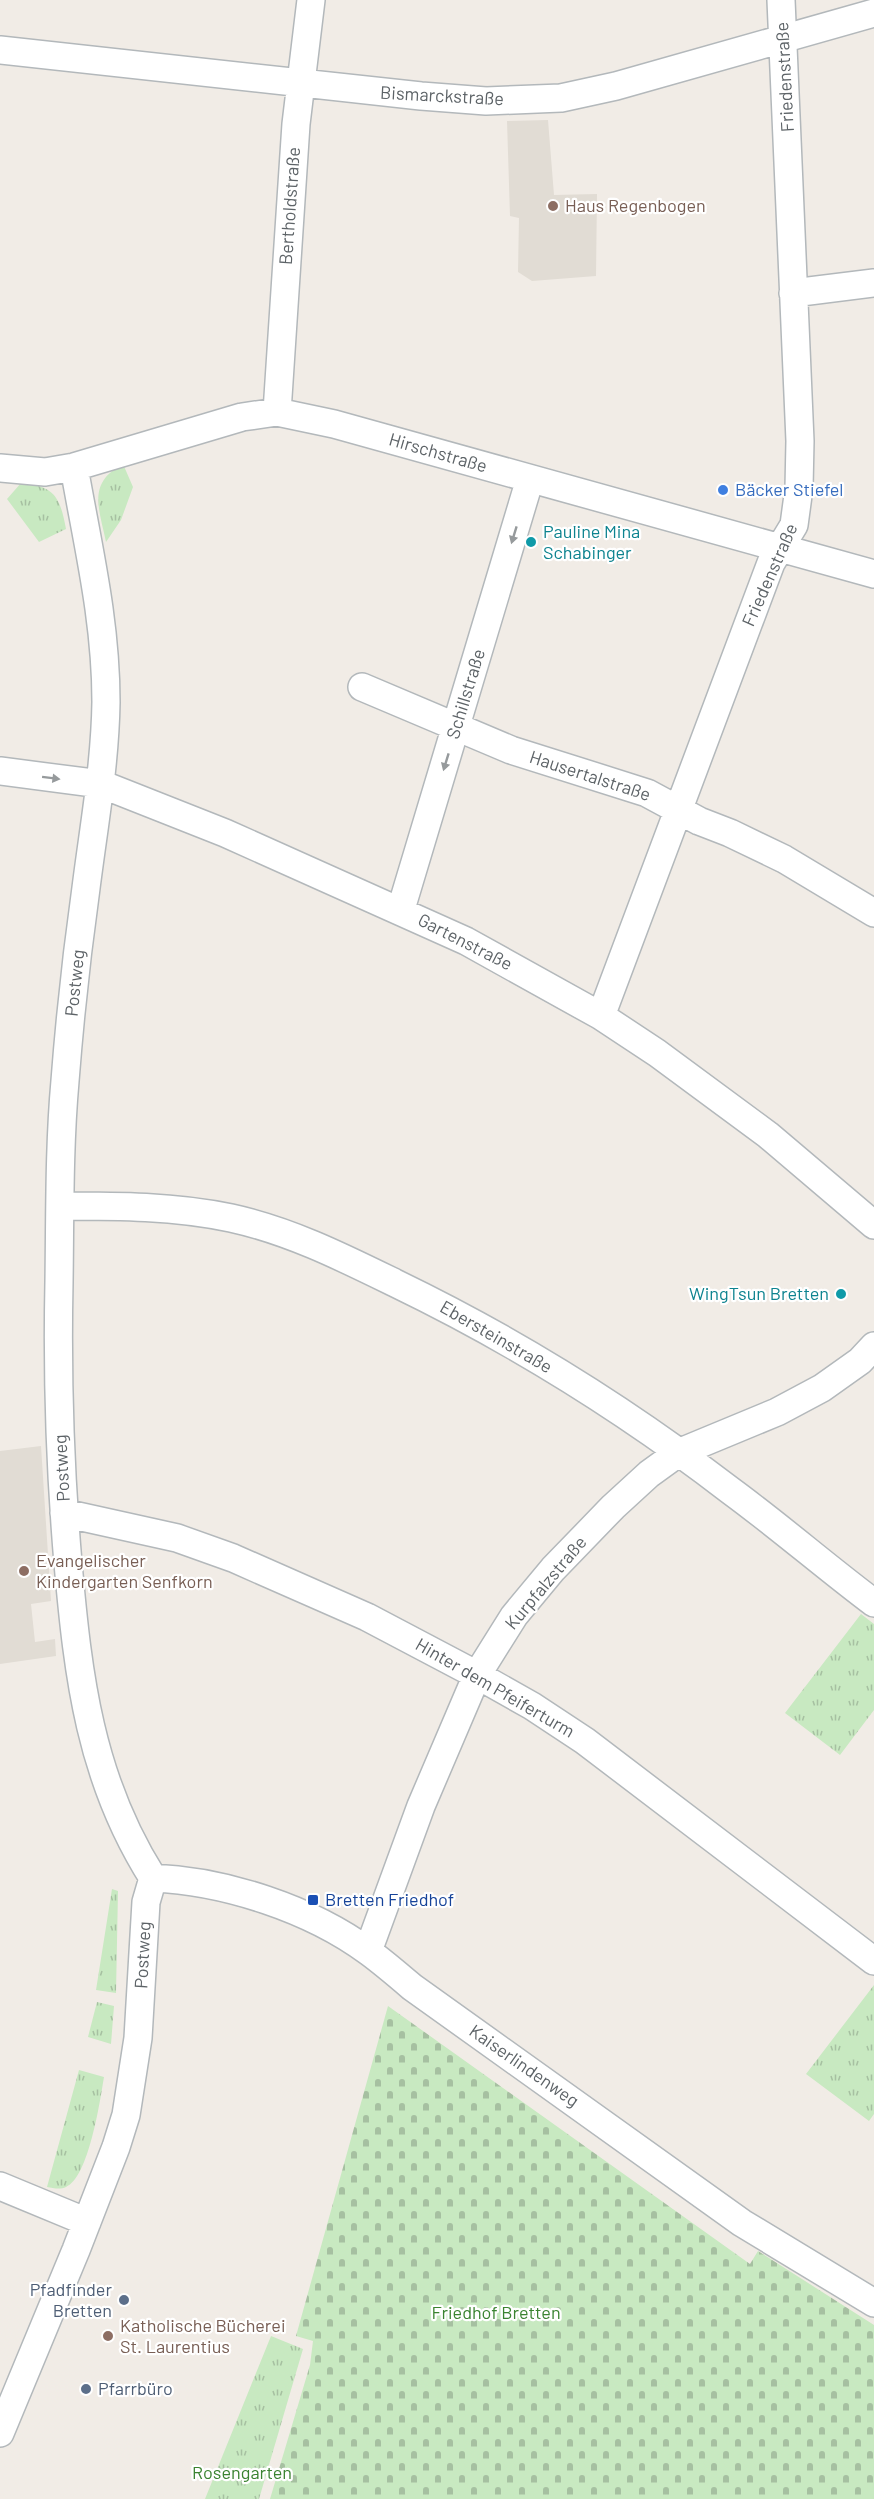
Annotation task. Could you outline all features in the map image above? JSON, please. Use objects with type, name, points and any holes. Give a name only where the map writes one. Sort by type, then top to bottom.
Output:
[{"type":"street","name":"Bertholdstraße","points":[[277,412],[300,84],[311,0]]},
{"type":"street","name":"Friedenstraße","points":[[601,1016],[771,563],[794,525],[799,488],[800,441],[781,0]]},
{"type":"street","name":"Bismarckstraße","points":[[0,50],[300,84],[486,101],[561,98],[616,86],[874,13]]},
{"type":"street","points":[[793,293],[874,283]]},
{"type":"street","name":"Hirschstraße","points":[[0,468],[45,472],[74,467],[242,417],[277,412],[334,424],[874,574]]},
{"type":"street","name":"Postweg","points":[[0,2433],[116,2147],[134,2076],[141,2005],[144,1919],[153,1878],[131,1843],[106,1786],[89,1726],[77,1658],[59,1431],[60,1206],[64,1084],[86,890],[101,784],[106,702],[101,606],[74,467]]},
{"type":"street","name":"Schillstraße","points":[[400,909],[530,479]]},
{"type":"street","name":"Hausertalstraße","points":[[362,687],[512,750],[647,793],[678,810],[757,845],[874,913]]},
{"type":"street","name":"Gartenstraße","points":[[0,771],[101,784],[225,833],[400,909],[466,941],[601,1016],[667,1060],[768,1135],[874,1225]]},
{"type":"street","name":"Ebersteinstraße","points":[[60,1206],[156,1206],[191,1211],[283,1232],[327,1250],[440,1304],[510,1342],[678,1453],[730,1489],[874,1603]]},
{"type":"street","name":"Kurpfalzstraße","points":[[368,1951],[421,1806],[477,1675],[514,1616],[554,1569],[628,1494],[678,1453],[777,1412],[813,1393],[860,1361],[874,1346]]},
{"type":"street","name":"Hinter dem Pfeiferturm","points":[[64,1513],[177,1538],[233,1558],[367,1617],[477,1675],[532,1706],[585,1741],[874,1961]]},
{"type":"street","name":"Kaiserlindenweg","points":[[153,1878],[183,1879],[220,1887],[276,1904],[327,1926],[368,1951],[412,1987],[742,2223],[874,2304]]},
{"type":"street","points":[[0,2186],[87,2222]]},
{"type":"shaded area","name":"Haus Regenbogen","points":[[548,120],[554,195],[597,194],[596,276],[532,281],[518,272],[519,218],[510,216],[507,121]]},
{"type":"shaded area","name":"Evangelischer Kindergarten Senfkorn","points":[[41,1446],[51,1601],[31,1604],[35,1642],[55,1639],[56,1656],[0,1664],[0,1451]]},
{"type":"green space","points":[[123,464],[133,487],[121,520],[106,542],[98,497],[104,479]]},
{"type":"green space","points":[[21,483],[42,487],[54,495],[61,509],[66,529],[39,542],[7,499]]},
{"type":"green space","points":[[861,1614],[874,1624],[874,1710],[840,1755],[785,1713]]},
{"type":"green space","points":[[112,1889],[118,1891],[116,1993],[96,1990]]},
{"type":"green space","points":[[874,1985],[874,2114],[869,2121],[806,2074]]},
{"type":"green space","points":[[97,2002],[114,2006],[111,2044],[88,2037]]},
{"type":"green space","name":"Friedhof Bretten","points":[[388,2006],[750,2264],[758,2251],[874,2325],[874,2499],[270,2499],[310,2365],[313,2341],[296,2336]]},
{"type":"green space","points":[[79,2070],[104,2077],[92,2137],[81,2169],[74,2180],[64,2188],[47,2187]]},
{"type":"green space","name":"Rosengarten","points":[[271,2336],[303,2349],[259,2499],[205,2499]]},
{"type":"place","name":"Haus Regenbogen","points":[[553,206]]},
{"type":"place","name":"Bäcker Stiefel","points":[[723,490]]},
{"type":"place","name":"Pauline Mina Schabinger","points":[[531,542]]},
{"type":"place","name":"WingTsun Bretten","points":[[841,1294]]},
{"type":"place","name":"Evangelischer Kindergarten Senfkorn","points":[[24,1571]]},
{"type":"place","name":"Bretten Friedhof","points":[[313,1900]]},
{"type":"place","name":"Pfadfinder Bretten","points":[[124,2300]]},
{"type":"place","name":"Katholische Bücherei St. Laurentius","points":[[108,2336]]},
{"type":"place","name":"Pfarrbüro","points":[[86,2389]]}]
